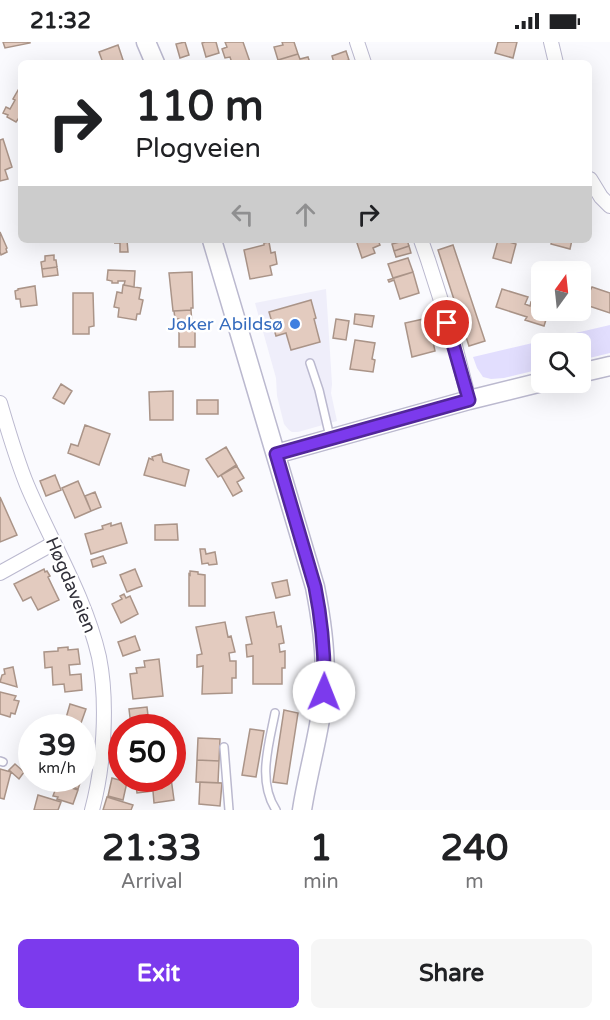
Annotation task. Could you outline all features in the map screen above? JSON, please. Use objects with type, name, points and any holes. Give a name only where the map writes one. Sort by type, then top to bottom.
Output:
[{"type":"main road","points":[[146,42],[154,60]]},
{"type":"main road","points":[[213,243],[315,587],[323,630],[324,692],[302,810]]},
{"type":"main road","points":[[591,370],[610,366]]},
{"type":"main road","points":[[276,454],[531,385]]},
{"type":"street","points":[[357,42],[363,60]]},
{"type":"street","points":[[551,42],[555,60]]},
{"type":"street","points":[[592,182],[610,206]]},
{"type":"street","points":[[422,243],[453,338],[469,400]]},
{"type":"street","name":"Høgdaveien","points":[[0,403],[26,484],[84,609],[96,644],[103,678],[103,734],[100,773],[92,810]]},
{"type":"street","points":[[0,573],[54,543]]},
{"type":"lane","points":[[310,363],[331,439]]},
{"type":"lane","points":[[275,713],[266,766],[266,783],[270,799],[276,810]]},
{"type":"lane","points":[[224,747],[229,810]]},
{"type":"shaded area","points":[[326,289],[331,393],[337,421],[292,432],[284,424],[277,396],[276,378],[255,303]]},
{"type":"shaded area","points":[[610,325],[610,353],[591,358],[591,333],[576,333]]},
{"type":"shaded area","points":[[531,343],[531,371],[491,379],[483,377],[473,357]]},
{"type":"building","points":[[3,42],[30,42],[30,43],[5,48]]},
{"type":"building","points":[[185,42],[189,55],[180,58],[176,44]]},
{"type":"building","points":[[216,42],[219,53],[206,57],[202,43]]},
{"type":"building","points":[[225,42],[243,42],[249,60],[225,58],[222,49],[227,47]]},
{"type":"building","points":[[282,42],[294,42],[298,54],[278,60],[274,47],[283,45]]},
{"type":"building","points":[[498,42],[517,42],[513,58],[495,53]]},
{"type":"building","points":[[118,45],[123,60],[102,60],[99,52]]},
{"type":"building","points":[[346,51],[349,60],[333,60],[332,56]]},
{"type":"building","points":[[298,54],[300,59],[308,57],[309,60],[278,60]]},
{"type":"building","points":[[18,90],[18,119],[16,122],[3,113],[6,107],[10,109],[15,100],[13,99]]},
{"type":"building","points":[[3,139],[12,167],[5,170],[8,179],[0,181],[0,140]]},
{"type":"building","points":[[0,232],[7,248],[7,252],[1,255],[0,252]]},
{"type":"building","points":[[120,243],[127,243],[128,252],[120,252]]},
{"type":"building","points":[[264,243],[269,243],[271,253],[275,252],[277,264],[270,266],[272,275],[250,279],[244,250],[264,245]]},
{"type":"building","points":[[357,243],[379,243],[380,245],[373,248],[375,253],[362,258]]},
{"type":"building","points":[[408,243],[409,246],[394,251],[392,244]]},
{"type":"building","points":[[497,243],[516,244],[511,263],[493,258]]},
{"type":"building","points":[[551,243],[571,243],[570,249]]},
{"type":"building","points":[[453,245],[485,341],[469,346],[438,250]]},
{"type":"building","points":[[409,246],[411,253],[396,257],[394,251]]},
{"type":"building","points":[[54,255],[57,267],[42,269],[41,262],[45,261],[45,256]]},
{"type":"building","points":[[408,258],[413,272],[393,278],[388,264]]},
{"type":"building","points":[[57,267],[58,275],[43,277],[42,269]]},
{"type":"building","points":[[108,270],[135,271],[134,287],[124,285],[125,281],[112,283],[107,280]]},
{"type":"building","points":[[192,272],[193,308],[173,311],[169,273]]},
{"type":"building","points":[[413,272],[419,293],[400,299],[394,280],[389,282],[388,280]]},
{"type":"building","points":[[123,285],[141,288],[139,299],[143,300],[136,320],[118,317],[119,308],[114,307],[117,292],[122,293]]},
{"type":"building","points":[[35,286],[37,305],[21,307],[20,299],[16,299],[15,291]]},
{"type":"building","points":[[592,287],[610,293],[610,313],[591,307]]},
{"type":"building","points":[[502,289],[528,297],[525,304],[530,306],[531,302],[531,321],[546,321],[544,326],[525,320],[527,317],[496,307]]},
{"type":"building","points":[[73,293],[93,293],[94,326],[89,327],[89,334],[73,334]]},
{"type":"building","points":[[311,300],[320,342],[291,350],[286,333],[276,336],[269,312]]},
{"type":"building","points":[[191,310],[192,324],[180,325],[179,319],[175,319],[174,311]]},
{"type":"building","points":[[355,314],[374,316],[372,327],[354,324]]},
{"type":"building","points":[[428,318],[435,351],[412,357],[405,323]]},
{"type":"building","points":[[336,319],[349,321],[346,340],[333,338]]},
{"type":"building","points":[[179,325],[195,325],[195,347],[179,347]]},
{"type":"building","points":[[355,340],[375,343],[372,359],[375,360],[373,372],[350,369]]},
{"type":"building","points":[[61,384],[72,391],[64,404],[53,398]]},
{"type":"building","points":[[173,391],[173,420],[150,420],[149,392]]},
{"type":"building","points":[[197,400],[218,400],[218,414],[197,414]]},
{"type":"building","points":[[85,425],[110,434],[99,465],[68,453],[71,444],[78,446]]},
{"type":"building","points":[[226,447],[237,466],[218,477],[206,459]]},
{"type":"building","points":[[161,454],[163,462],[189,470],[185,486],[144,475],[149,458],[153,460],[152,457]]},
{"type":"building","points":[[236,465],[244,478],[237,482],[242,491],[233,496],[221,475]]},
{"type":"building","points":[[55,475],[61,490],[46,496],[40,481]]},
{"type":"building","points":[[78,481],[91,511],[75,518],[62,488]]},
{"type":"building","points":[[95,492],[101,507],[91,511],[85,496]]},
{"type":"building","points":[[0,497],[17,535],[0,542]]},
{"type":"building","points":[[111,523],[111,526],[121,523],[127,543],[91,554],[85,534],[103,529],[102,526]]},
{"type":"building","points":[[177,524],[178,540],[155,540],[155,525]]},
{"type":"building","points":[[200,549],[205,549],[206,554],[215,552],[217,564],[202,564]]},
{"type":"building","points":[[103,556],[106,563],[93,567],[91,560]]},
{"type":"building","points":[[44,569],[50,576],[48,577],[59,600],[38,610],[31,597],[23,601],[14,584]]},
{"type":"building","points":[[135,569],[142,586],[127,592],[120,575]]},
{"type":"building","points":[[190,571],[205,575],[205,606],[189,606]]},
{"type":"building","points":[[287,580],[290,595],[276,598],[272,583]]},
{"type":"building","points":[[124,594],[126,598],[130,596],[138,614],[121,623],[112,604],[122,599],[120,596]]},
{"type":"building","points":[[274,612],[277,627],[281,626],[284,643],[279,644],[280,652],[285,651],[282,684],[253,684],[253,656],[247,657],[246,645],[252,644],[246,617]]},
{"type":"building","points":[[225,622],[228,637],[231,636],[235,652],[229,653],[230,661],[236,661],[236,678],[232,678],[232,693],[202,694],[203,666],[197,667],[197,655],[202,654],[196,627]]},
{"type":"building","points":[[135,636],[140,650],[123,656],[118,642]]},
{"type":"building","points":[[68,647],[68,650],[78,649],[80,664],[69,665],[70,675],[81,674],[82,690],[65,692],[64,684],[53,685],[52,667],[45,668],[44,652],[58,651],[58,648]]},
{"type":"building","points":[[159,659],[163,696],[133,699],[130,674],[137,673],[136,668],[145,667],[144,661]]},
{"type":"building","points":[[13,667],[17,687],[0,682],[2,675],[5,674],[4,669]]},
{"type":"building","points":[[0,692],[16,696],[14,700],[19,701],[15,714],[11,713],[10,717],[0,714]]},
{"type":"building","points":[[70,704],[86,709],[84,714],[67,714]]},
{"type":"building","points":[[147,707],[148,714],[130,714],[129,709]]},
{"type":"building","points":[[284,710],[298,713],[287,784],[273,782]]},
{"type":"building","points":[[250,729],[264,731],[256,777],[242,775]]},
{"type":"building","points":[[198,738],[220,739],[219,761],[197,760]]},
{"type":"building","points":[[197,760],[219,761],[218,783],[196,782]]},
{"type":"building","points":[[15,764],[18,767],[18,778],[9,770]]},
{"type":"building","points":[[0,769],[11,772],[4,799],[0,798]]},
{"type":"building","points":[[200,782],[222,783],[220,806],[199,804]]},
{"type":"building","points":[[54,792],[77,792],[73,804],[53,796]]},
{"type":"building","points":[[109,792],[125,792],[123,800],[108,796]]},
{"type":"building","points":[[153,792],[173,792],[174,800],[154,803]]},
{"type":"building","points":[[38,795],[61,802],[58,810],[34,810]]},
{"type":"building","points":[[107,797],[133,805],[131,810],[103,810]]},
{"type":"place","name":"Joker Abildsø","points":[[295,324]]},
{"type":"route","points":[[324,692],[323,630],[315,587],[276,454],[469,400],[447,323]]}]
